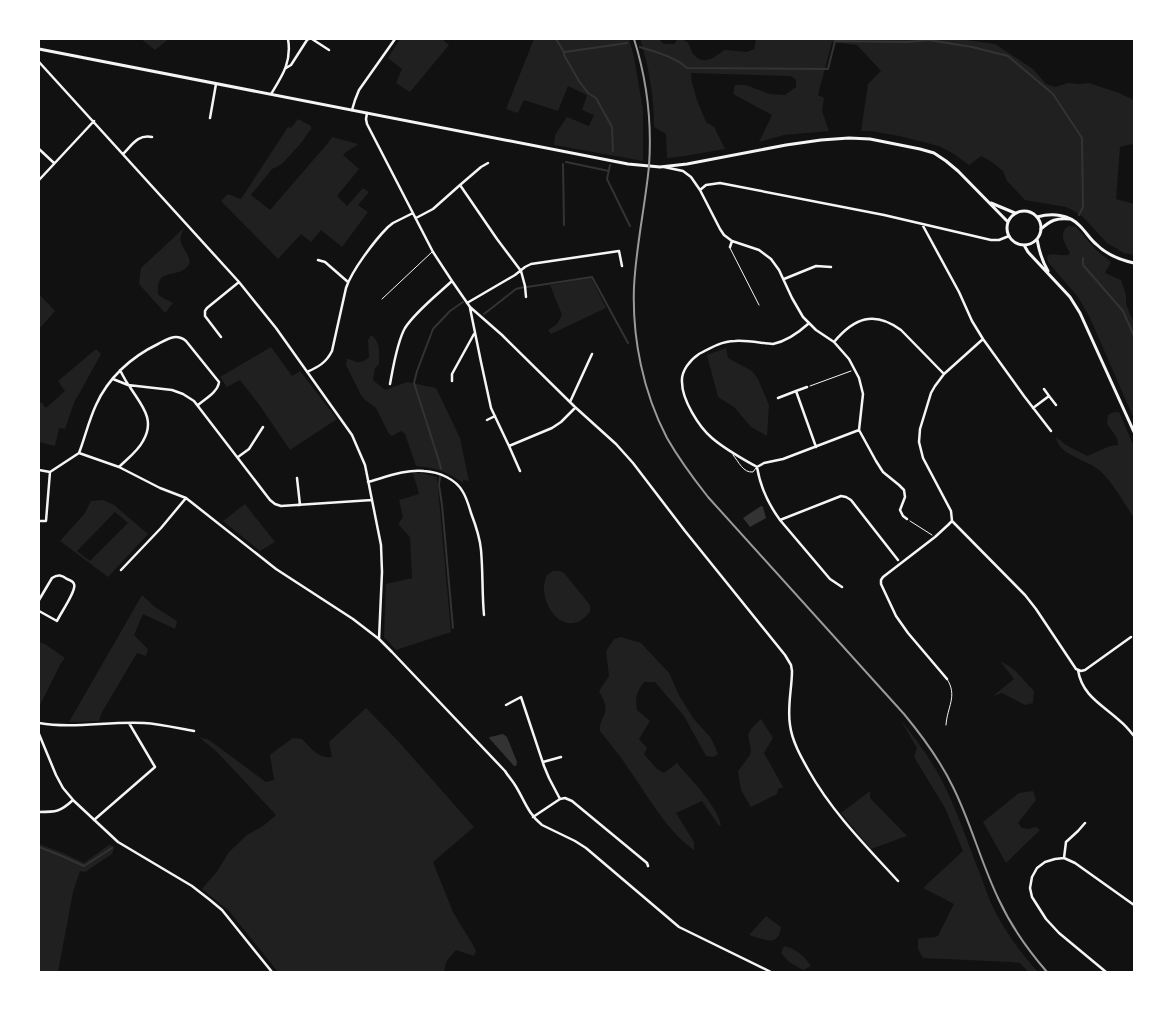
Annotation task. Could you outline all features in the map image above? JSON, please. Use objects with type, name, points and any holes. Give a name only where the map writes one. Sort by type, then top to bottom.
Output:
[{"type":"main road","points":[[39,49],[628,164],[660,167],[687,164],[826,139],[870,139],[920,149],[946,161],[958,170],[1008,222]]},
{"type":"main road","points":[[988,202],[1015,214]]},
{"type":"main road","points":[[1021,212],[1032,213],[1037,217],[1041,229],[1037,240],[1024,246],[1015,243],[1007,231],[1008,222],[1015,214],[1021,212]]},
{"type":"main road","points":[[1037,217],[1061,215],[1072,220],[1106,253],[1122,261],[1134,263]]},
{"type":"main road","points":[[1041,229],[1049,222],[1055,220],[1072,220]]},
{"type":"main road","points":[[1037,240],[1042,261],[1049,274]]},
{"type":"main road","points":[[1024,246],[1070,298],[1080,313],[1134,432]]},
{"type":"street","points":[[286,68],[289,47],[288,39]]},
{"type":"street","points":[[271,94],[286,68],[307,40],[311,39],[329,50]]},
{"type":"street","points":[[352,110],[359,90],[395,39]]},
{"type":"street","points":[[39,62],[238,282],[276,328],[352,435],[361,455],[368,482],[382,558],[379,639]]},
{"type":"street","points":[[210,118],[216,84]]},
{"type":"street","points":[[367,113],[367,124],[433,252],[470,307],[616,444],[785,655],[792,671],[790,724],[798,751],[814,780],[839,816],[898,881]]},
{"type":"street","points":[[39,180],[94,121]]},
{"type":"street","points":[[123,154],[140,138],[152,137]]},
{"type":"street","points":[[39,149],[54,163]]},
{"type":"street","points":[[416,218],[433,209],[488,163]]},
{"type":"street","points":[[660,167],[677,170],[691,177],[724,235],[732,241],[753,247],[764,253],[774,262],[798,309],[808,323],[834,342],[849,359],[859,378],[863,394],[859,430],[883,472],[904,490],[905,497],[900,510],[907,519]]},
{"type":"street","points":[[700,190],[710,184],[720,183],[876,214],[991,240],[999,240],[1009,236]]},
{"type":"street","points":[[460,185],[520,270],[526,297]]},
{"type":"street","points":[[307,372],[322,365],[332,351],[348,282],[356,268],[386,229],[393,223],[413,213]]},
{"type":"street","points":[[922,224],[959,292],[972,321],[1051,431]]},
{"type":"street","points":[[730,248],[732,241]]},
{"type":"street","points":[[467,303],[515,276],[520,270],[531,264],[618,251],[622,266]]},
{"type":"street","points":[[318,260],[325,262],[348,282]]},
{"type":"street","points":[[784,279],[816,266],[831,267]]},
{"type":"street","points":[[390,384],[393,366],[405,328],[452,281]]},
{"type":"street","points":[[221,337],[205,316],[205,311],[238,282]]},
{"type":"street","points":[[470,307],[491,408],[520,471]]},
{"type":"street","points":[[834,342],[847,328],[857,322],[869,319],[884,320],[901,330],[944,374]]},
{"type":"street","points":[[757,467],[733,454],[711,438],[695,419],[683,390],[682,382],[685,370],[695,358],[717,345],[735,340],[779,343],[792,337],[808,323]]},
{"type":"street","points":[[452,380],[452,374],[475,333]]},
{"type":"street","points":[[39,470],[50,472],[79,453],[96,405],[104,390],[120,370],[152,347],[173,337],[182,338],[186,341],[219,382],[218,387],[198,405]]},
{"type":"street","points":[[984,339],[944,374],[931,393],[920,429],[919,442],[923,458],[951,512],[952,521],[1025,595],[1078,670],[1079,677],[1093,700],[1121,721],[1134,736]]},
{"type":"street","points":[[570,402],[592,354]]},
{"type":"street","points":[[119,467],[143,442],[148,426],[148,418],[144,409],[120,370]]},
{"type":"street","points":[[113,379],[128,385],[172,390],[189,397],[198,405],[275,504],[281,506],[372,500]]},
{"type":"street","points":[[778,398],[807,387]]},
{"type":"street","points":[[1044,389],[1056,405]]},
{"type":"street","points":[[796,391],[816,447]]},
{"type":"street","points":[[1033,408],[1049,396]]},
{"type":"street","points":[[509,446],[552,428],[561,422],[575,407]]},
{"type":"street","points":[[487,420],[495,416]]},
{"type":"street","points":[[238,457],[249,448],[263,427]]},
{"type":"street","points":[[757,467],[859,430]]},
{"type":"street","points":[[79,453],[119,467],[160,488],[186,498],[276,569],[353,618],[392,652],[505,771],[533,817],[542,825],[586,848],[684,931],[772,972]]},
{"type":"street","points":[[757,467],[758,474],[775,513],[830,579],[842,588]]},
{"type":"street","points":[[368,482],[405,472],[426,471],[448,477],[459,486],[467,500],[480,545],[484,615]]},
{"type":"street","points":[[39,521],[46,522],[50,472]]},
{"type":"street","points":[[297,478],[300,505]]},
{"type":"street","points":[[780,520],[842,496],[846,497],[851,500],[898,560]]},
{"type":"street","points":[[121,570],[161,528],[186,498]]},
{"type":"street","points":[[947,679],[896,616],[881,582],[882,577],[935,537],[952,521]]},
{"type":"street","points":[[39,600],[55,576],[62,575],[74,584],[74,590],[57,621],[39,611]]},
{"type":"street","points":[[1078,670],[1085,670],[1131,637]]},
{"type":"street","points":[[506,705],[521,697],[542,762],[560,799]]},
{"type":"street","points":[[39,723],[74,726],[145,723],[194,731]]},
{"type":"street","points":[[94,820],[155,767],[129,723]]},
{"type":"street","points":[[39,734],[56,775],[63,788],[73,800],[118,842],[192,886],[222,910],[272,972]]},
{"type":"street","points":[[542,762],[561,757]]},
{"type":"street","points":[[533,817],[560,799],[565,798],[572,801],[647,863],[648,866]]},
{"type":"street","points":[[39,812],[53,812],[63,809],[73,800]]},
{"type":"street","points":[[1064,858],[1066,842],[1085,823]]},
{"type":"street","points":[[1106,972],[1046,920],[1032,897],[1031,882],[1034,872],[1045,862],[1064,858],[1075,863],[1134,905]]},
{"type":"lane","points":[[730,248],[759,306]]},
{"type":"lane","points":[[382,299],[433,252]]},
{"type":"lane","points":[[733,454],[744,470],[753,472],[757,467]]},
{"type":"lane","points":[[946,724],[946,717],[953,694],[947,679]]},
{"type":"path","points":[[807,387],[855,370]]},
{"type":"path","points":[[907,519],[935,537]]},
{"type":"shaded area","points":[[141,39],[169,39],[155,50]]},
{"type":"shaded area","points":[[400,39],[442,39],[449,45],[410,92],[396,83],[402,69],[388,58]]},
{"type":"shaded area","points":[[534,39],[629,39],[643,110],[643,161],[554,145],[555,135],[567,117],[589,126],[594,115],[582,110],[587,95],[568,86],[558,111],[524,100],[518,113],[506,109]]},
{"type":"shaded area","points":[[640,39],[659,39],[664,44],[674,44],[678,39],[686,41],[694,55],[701,60],[705,60],[713,58],[724,50],[747,52],[754,49],[756,41],[753,39],[959,39],[995,44],[1033,69],[1046,84],[1055,87],[1068,83],[1089,83],[1119,93],[1134,100],[1134,146],[1132,144],[1120,147],[1116,199],[1134,204],[1134,255],[1124,253],[1107,243],[1076,212],[1066,207],[1025,200],[1007,181],[1003,171],[981,156],[969,165],[939,146],[899,136],[861,131],[868,84],[881,71],[857,45],[832,42],[818,95],[824,98],[822,111],[829,131],[784,135],[759,142],[772,115],[733,94],[735,85],[746,85],[769,94],[785,95],[796,87],[796,80],[791,76],[691,73],[697,100],[706,122],[714,127],[725,149],[667,158],[666,134],[654,127],[650,82]]},
{"type":"shaded area","points":[[298,119],[311,126],[311,129],[282,164],[272,169],[251,195],[270,210],[332,137],[358,144],[343,155],[359,169],[337,196],[347,206],[363,188],[369,192],[358,205],[368,212],[342,247],[321,230],[311,242],[301,234],[278,259],[221,201],[228,194],[241,199],[288,127],[291,128]]},
{"type":"shaded area","points":[[1068,226],[1076,227],[1095,249],[1111,262],[1105,273],[1121,280],[1126,295],[1126,304],[1134,324],[1134,419],[1090,318],[1078,297],[1048,262],[1048,255],[1068,255],[1070,253],[1063,236],[1063,232]]},
{"type":"shaded area","points":[[185,227],[181,240],[190,261],[189,264],[182,270],[163,277],[158,286],[158,294],[173,303],[165,313],[139,284],[141,268]]},
{"type":"shaded area","points":[[591,278],[606,308],[551,334],[548,330],[557,324],[562,315],[550,285]]},
{"type":"shaded area","points":[[39,294],[55,311],[39,329]]},
{"type":"shaded area","points":[[371,335],[378,344],[379,352],[379,364],[375,368],[373,380],[385,390],[407,382],[436,388],[460,438],[469,481],[463,480],[463,483],[441,471],[416,466],[405,434],[401,431],[392,436],[389,434],[376,408],[361,395],[346,365],[347,359],[359,362],[369,357],[368,340]]},
{"type":"shaded area","points":[[271,347],[292,376],[300,371],[337,419],[290,450],[240,380],[227,387],[220,377]]},
{"type":"shaded area","points":[[726,348],[728,358],[752,371],[758,379],[769,405],[767,436],[751,427],[734,407],[718,397],[707,355]]},
{"type":"shaded area","points":[[96,349],[101,354],[75,400],[65,429],[59,428],[55,446],[39,442],[39,404],[41,402],[46,408],[65,391],[58,381]]},
{"type":"shaded area","points":[[1119,412],[1134,447],[1134,518],[1109,480],[1099,470],[1062,449],[1056,437],[1066,445],[1087,456],[1110,446],[1118,445],[1117,438],[1107,424],[1108,415]]},
{"type":"shaded area","points":[[413,473],[437,477],[451,632],[396,650],[384,637],[386,584],[412,578],[410,537],[398,524],[403,517],[399,500],[419,494]]},
{"type":"shaded area","points":[[103,500],[114,505],[148,534],[108,577],[60,541],[85,513],[91,501]],"holes":[[[115,512],[128,523],[90,561],[77,551]]]},
{"type":"shaded area","points":[[245,504],[275,542],[260,551],[223,521]]},
{"type":"shaded area","points":[[761,506],[766,518],[750,527],[743,518]]},
{"type":"shaded area","points":[[553,571],[564,573],[590,605],[590,612],[581,621],[564,622],[549,607],[544,593],[544,585],[547,575]]},
{"type":"shaded area","points":[[142,595],[155,607],[177,621],[175,629],[143,614],[134,635],[148,649],[146,656],[137,653],[101,714],[99,721],[69,722]]},
{"type":"shaded area","points":[[621,637],[641,643],[669,673],[680,697],[693,718],[711,738],[718,754],[713,757],[706,756],[684,716],[655,682],[644,682],[638,692],[636,702],[637,710],[650,721],[639,739],[647,748],[644,754],[657,769],[664,773],[677,763],[709,801],[721,825],[719,826],[702,801],[676,813],[694,842],[694,850],[684,843],[666,823],[622,758],[600,731],[600,724],[605,709],[599,691],[609,676],[606,651],[614,639]]},
{"type":"shaded area","points":[[39,642],[65,658],[39,707]]},
{"type":"shaded area","points":[[1000,661],[1015,670],[1034,691],[1033,703],[1025,705],[1002,693],[993,696],[1014,679]]},
{"type":"shaded area","points":[[366,708],[399,742],[474,827],[433,862],[453,912],[476,951],[474,956],[456,950],[446,962],[444,972],[278,972],[229,911],[202,889],[218,870],[229,852],[247,835],[263,826],[276,815],[218,753],[199,737],[209,740],[266,782],[274,780],[270,755],[279,748],[293,738],[302,739],[319,755],[332,757],[329,742]]},
{"type":"shaded area","points":[[761,719],[773,738],[764,753],[783,787],[778,789],[777,794],[751,807],[741,790],[738,771],[750,755],[748,735]]},
{"type":"shaded area","points":[[900,719],[925,752],[941,779],[996,913],[1024,956],[1038,972],[1028,972],[1020,963],[923,958],[918,949],[918,939],[938,936],[954,904],[923,888],[963,851],[945,808],[914,757],[917,748]]},
{"type":"shaded area","points":[[503,734],[507,737],[517,762],[516,766],[489,738]]},
{"type":"shaded area","points":[[870,791],[870,798],[907,836],[871,849],[841,813]]},
{"type":"shaded area","points":[[1033,791],[1036,800],[1018,823],[1022,828],[1036,827],[1040,830],[1006,863],[983,822],[1019,793]]},
{"type":"shaded area","points":[[39,844],[84,863],[109,845],[114,848],[112,854],[85,872],[80,871],[73,892],[58,972],[39,972]]},
{"type":"shaded area","points":[[766,916],[781,927],[777,938],[765,940],[749,935]]},
{"type":"shaded area","points":[[784,946],[800,953],[811,966],[803,970],[789,962],[781,953]]},
{"type":"waterway","points":[[556,39],[579,81],[588,93],[596,98],[612,127],[613,151]]},
{"type":"waterway","points":[[640,47],[671,58],[687,68],[828,69],[835,41],[908,42],[929,40],[972,47],[1008,56],[1053,94],[1082,138],[1083,207],[1079,215]]},
{"type":"waterway","points":[[565,52],[627,43]]},
{"type":"waterway","points":[[566,162],[609,171]]},
{"type":"waterway","points":[[563,164],[564,225]]},
{"type":"waterway","points":[[610,165],[607,179],[630,226]]},
{"type":"waterway","points":[[1083,258],[1083,265],[1123,311],[1134,336]]},
{"type":"waterway","points":[[527,287],[592,277],[628,343]]},
{"type":"waterway","points":[[484,314],[516,289],[524,287]]},
{"type":"waterway","points":[[441,469],[414,383],[433,329],[450,311],[463,302]]},
{"type":"waterway","points":[[440,477],[439,485],[453,628]]},
{"type":"waterway","points":[[39,847],[84,866],[112,848]]},
{"type":"railway","points":[[634,39],[648,102],[650,134],[649,166],[635,272],[634,306],[637,345],[651,402],[667,438],[708,497],[904,714],[931,749],[943,767],[959,801],[1004,910],[1020,938],[1047,972]]}]
